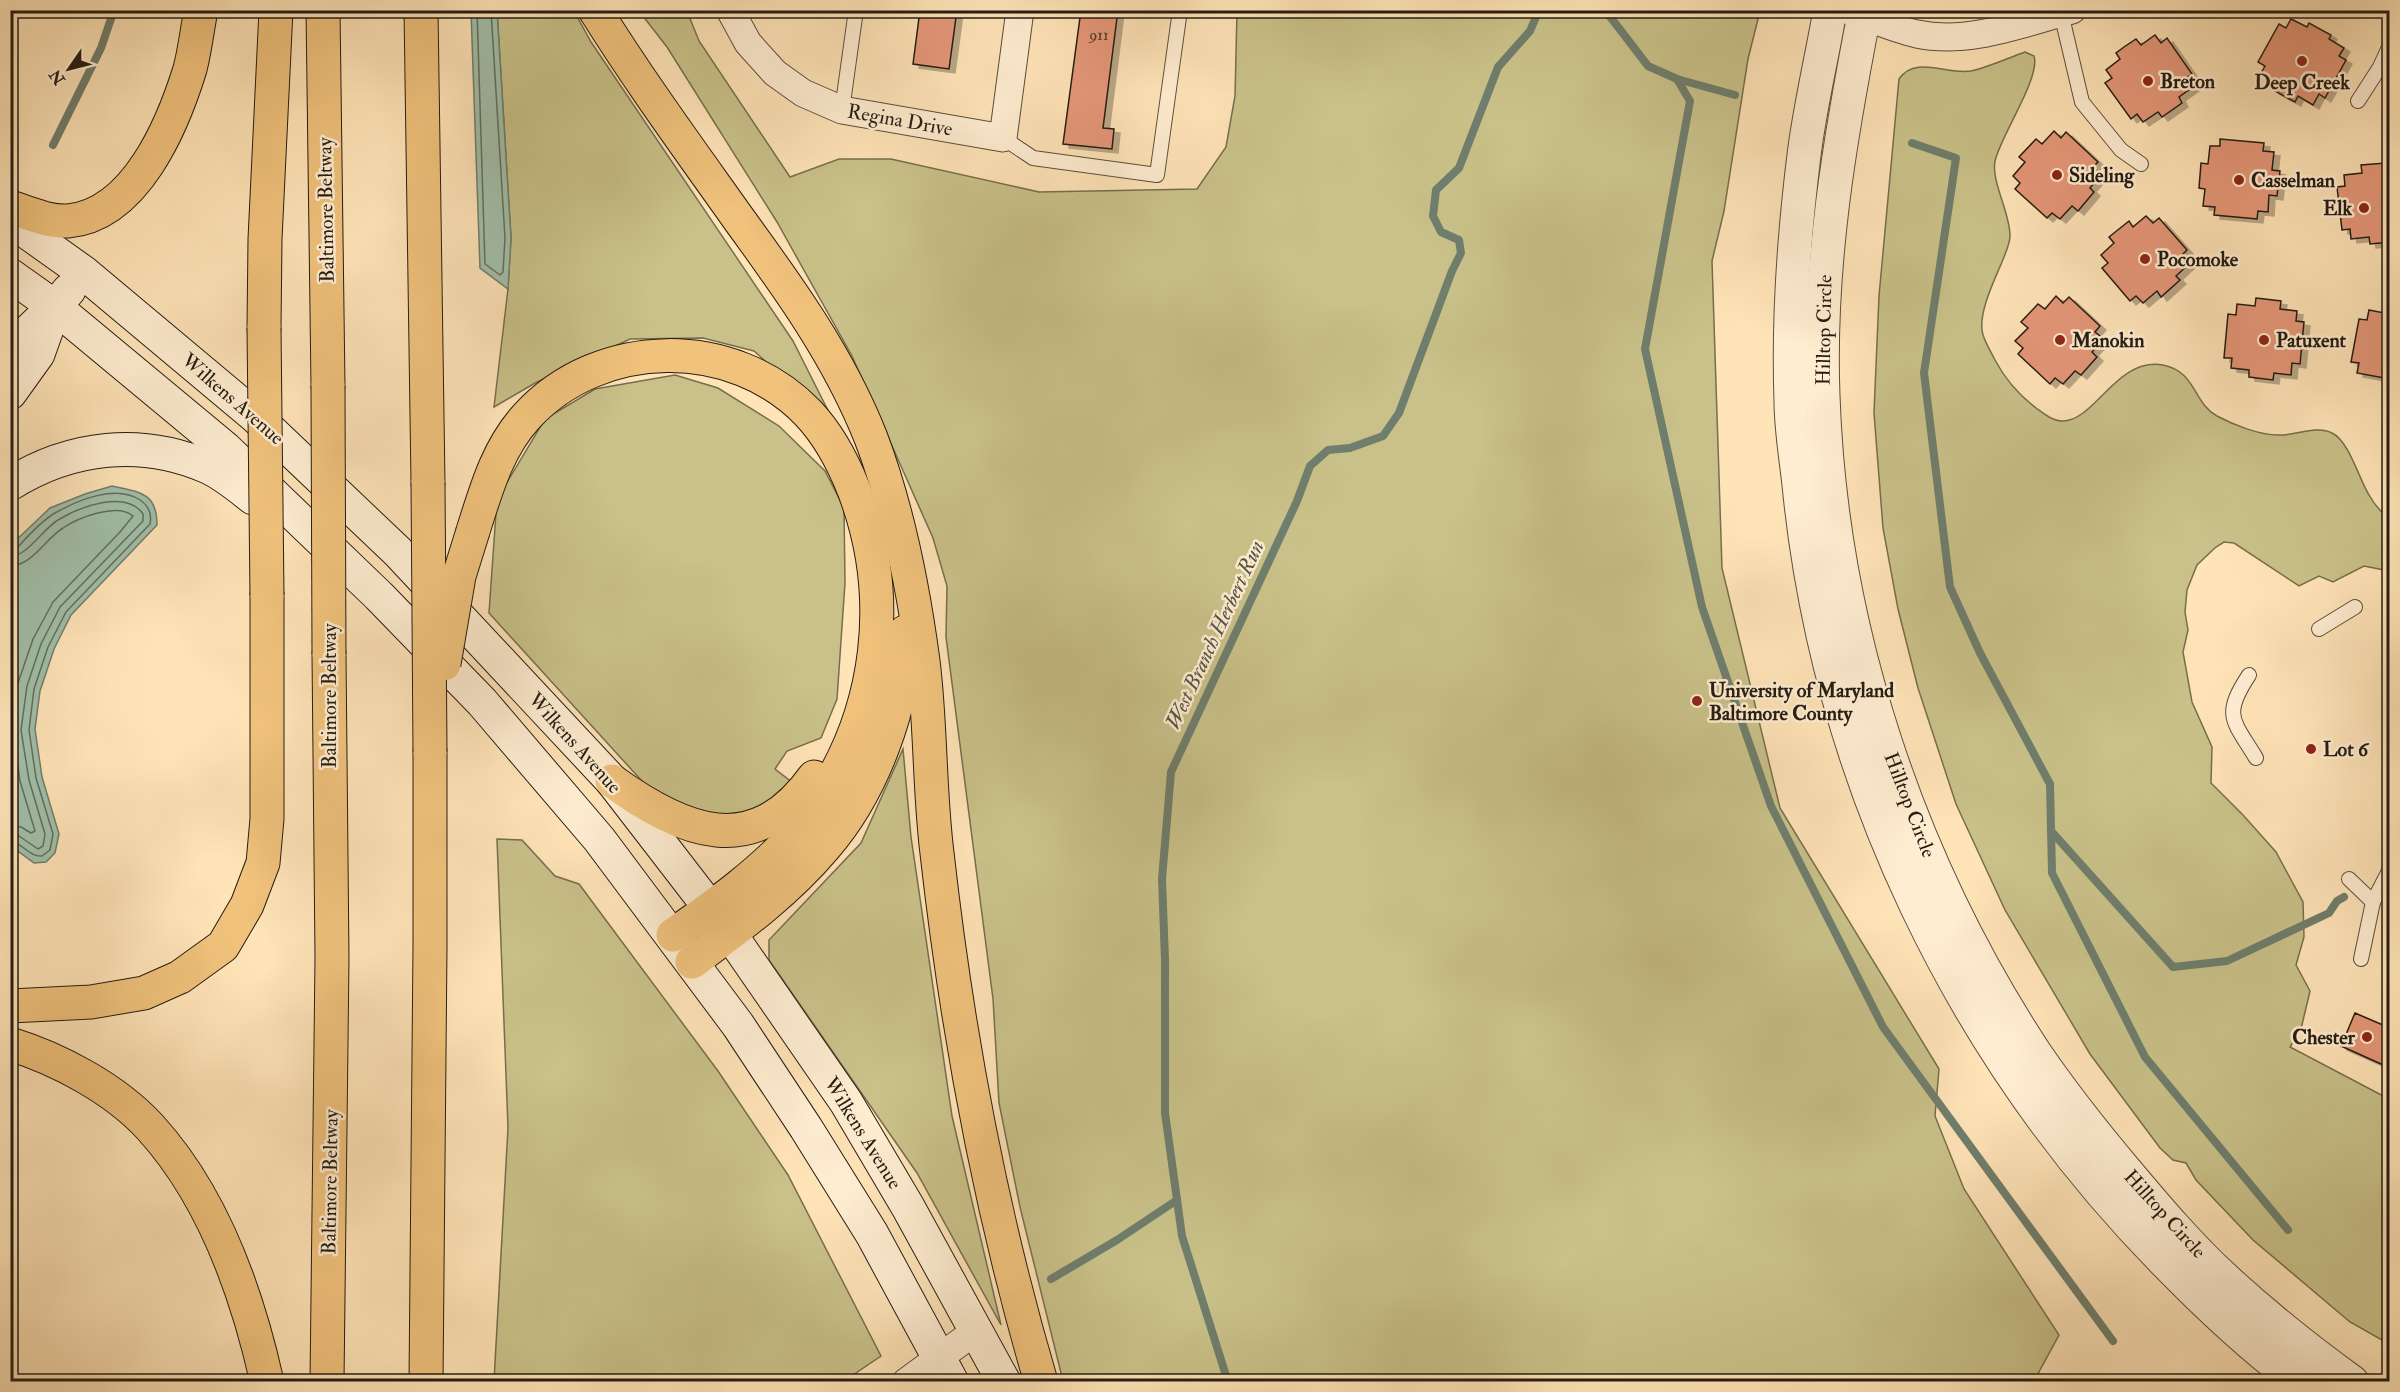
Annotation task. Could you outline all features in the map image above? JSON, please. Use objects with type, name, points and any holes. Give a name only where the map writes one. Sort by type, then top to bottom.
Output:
[{"type":"highway","points":[[10,207],[46,218],[68,220],[77,218],[105,207],[142,175],[168,126],[190,68],[201,10]]},
{"type":"highway","points":[[10,1006],[91,1002],[144,993],[180,977],[223,946],[247,905],[263,863],[267,819],[265,239],[276,10]]},
{"type":"highway","name":"Baltimore Beltway","points":[[323,10],[332,969],[327,1382]]},
{"type":"highway","points":[[421,10],[430,752],[426,1382]]},
{"type":"highway","points":[[596,10],[664,115],[794,295],[827,346],[850,388],[889,490],[887,547],[905,649],[897,705],[880,753],[857,801],[825,847],[785,888],[720,921],[673,935]]},
{"type":"highway","points":[[430,752],[459,576],[490,476],[505,445],[527,416],[552,394],[585,374],[620,360],[660,354],[702,357],[736,366],[774,384],[807,412],[829,438],[848,474],[861,509],[887,547],[923,662],[935,842],[945,927],[963,1038],[981,1136],[1041,1382]]},
{"type":"highway","points":[[612,781],[648,806],[679,821],[703,828],[724,831],[744,829],[764,823],[782,812],[798,798],[814,778],[833,738],[848,696],[887,547]]},
{"type":"highway","points":[[693,962],[720,921]]},
{"type":"highway","points":[[10,981],[32,991],[91,1002]]},
{"type":"highway","points":[[10,1044],[58,1062],[102,1087],[150,1127],[178,1164],[217,1230],[239,1278],[257,1337],[267,1382]]},
{"type":"main road","name":"Hilltop Circle","points":[[1830,10],[1804,152],[1792,279],[1791,403],[1804,532],[1824,645],[1858,764],[1899,870],[1950,976],[2011,1073],[2067,1152],[2131,1228],[2203,1301],[2299,1382]]},
{"type":"main road","name":"Hilltop Circle","points":[[1859,12],[1838,155],[1824,281],[1823,396],[1837,540],[1853,629],[1888,752],[1928,855],[1978,958],[2036,1054],[2086,1123],[2157,1208],[2223,1278],[2300,1344],[2352,1382]]},
{"type":"main road","name":"Wilkens Avenue","points":[[10,220],[83,272],[255,416],[398,552],[612,781],[720,921],[846,1102],[908,1207],[1004,1382]]},
{"type":"main road","points":[[10,352],[21,337],[55,307],[83,272]]},
{"type":"main road","points":[[10,275],[55,307],[226,449],[379,596],[490,711],[599,839],[673,935],[738,1025],[872,1234],[945,1369]]},
{"type":"main road","points":[[10,393],[38,354],[55,307]]},
{"type":"main road","points":[[10,484],[29,472],[61,458],[99,450],[138,449],[170,454],[208,467],[229,479],[379,596]]},
{"type":"street","name":"Regina Drive","points":[[730,10],[748,43],[775,73],[803,93],[842,110],[1003,138]]},
{"type":"street","points":[[1003,138],[1020,10]]},
{"type":"street","points":[[1859,12],[1917,34],[1946,36],[1975,35],[2067,12]]},
{"type":"street","points":[[906,1382],[945,1369],[977,1330]]},
{"type":"lane","points":[[842,110],[856,10]]},
{"type":"lane","points":[[1003,138],[1033,158],[1157,175],[1180,10]]},
{"type":"lane","points":[[2067,12],[2082,102],[2121,150],[2141,164]]},
{"type":"lane","points":[[2358,101],[2380,67],[2390,45]]},
{"type":"lane","points":[[2319,629],[2355,607]]},
{"type":"lane","points":[[2249,675],[2234,697],[2232,718],[2256,758]]},
{"type":"lane","points":[[2361,959],[2373,902],[2390,869]]},
{"type":"lane","points":[[2349,879],[2373,902]]},
{"type":"shaded area","points":[[497,11],[574,11],[591,42],[793,341],[865,484],[829,419],[754,351],[703,338],[630,339],[535,383],[494,407],[508,289],[511,238]]},
{"type":"shaded area","points":[[639,11],[687,11],[699,41],[790,177],[839,159],[891,159],[1039,192],[1197,189],[1226,147],[1235,96],[1237,11],[1760,11],[1748,59],[1724,211],[1712,261],[1722,568],[1780,808],[1939,1069],[1935,1116],[1964,1189],[2059,1335],[2034,1381],[1063,1381],[1020,1207],[999,1103],[993,999],[946,637],[947,586],[933,538],[852,356],[777,222],[667,47]]},
{"type":"shaded area","points":[[2025,52],[2034,56],[2035,65],[2032,78],[1999,150],[1994,169],[2007,217],[2010,239],[1987,298],[1982,318],[1983,335],[1987,345],[2008,380],[2042,413],[2053,419],[2064,421],[2076,418],[2133,370],[2147,365],[2163,365],[2174,369],[2188,381],[2209,410],[2239,426],[2271,435],[2319,430],[2338,437],[2344,444],[2371,498],[2389,519],[2389,577],[2384,570],[2364,566],[2333,582],[2319,576],[2299,586],[2234,543],[2224,542],[2216,547],[2197,565],[2187,590],[2185,612],[2188,630],[2183,652],[2192,702],[2212,747],[2211,783],[2276,852],[2303,902],[2304,937],[2296,965],[2310,991],[2301,1029],[2290,1047],[2389,1099],[2389,1344],[2350,1322],[2253,1240],[2196,1180],[2186,1163],[2173,1160],[2160,1148],[2090,1054],[2005,910],[1956,804],[1918,688],[1898,609],[1883,528],[1874,413],[1879,296],[1899,79],[1914,68],[1932,67],[1962,72],[1971,71]]},
{"type":"shaded area","points":[[675,375],[718,388],[779,426],[825,471],[844,508],[845,583],[837,699],[821,738],[787,751],[775,769],[797,786],[752,815],[694,813],[651,791],[489,613],[497,499],[545,419],[595,389]]},
{"type":"shaded area","points":[[903,749],[911,837],[952,1116],[1001,1325],[917,1173],[769,960],[769,940],[861,843]]},
{"type":"shaded area","points":[[497,839],[522,840],[555,876],[579,884],[718,1071],[788,1175],[881,1356],[844,1381],[494,1381],[508,1128]]},
{"type":"water","points":[[471,11],[497,11],[511,238],[508,289],[480,268]]},
{"type":"water","points":[[112,486],[145,495],[154,506],[157,525],[71,615],[54,649],[40,691],[35,729],[42,777],[59,834],[55,853],[46,862],[34,863],[11,846],[11,545],[50,508]]},
{"type":"building","points":[[920,10],[957,10],[949,69],[913,64]]},
{"type":"building","points":[[1081,10],[1118,10],[1103,128],[1114,129],[1112,149],[1063,144]]},
{"type":"building","name":"Deep Creek","points":[[2291,19],[2307,27],[2309,23],[2331,35],[2329,39],[2344,48],[2339,56],[2346,60],[2325,98],[2319,94],[2313,105],[2298,96],[2295,102],[2273,90],[2276,83],[2260,75],[2265,66],[2258,62],[2279,24],[2286,28]]},
{"type":"building","name":"Breton","points":[[2155,35],[2161,43],[2167,38],[2192,74],[2186,78],[2193,87],[2179,97],[2182,103],[2162,117],[2158,112],[2143,122],[2137,114],[2131,119],[2105,83],[2112,78],[2106,70],[2120,59],[2116,53],[2124,47],[2136,39],[2141,45]]},
{"type":"building","name":"Sideling","points":[[2054,131],[2061,138],[2066,132],[2098,162],[2093,167],[2101,175],[2090,188],[2094,192],[2078,211],[2072,206],[2060,219],[2052,213],[2047,218],[2015,189],[2020,183],[2013,176],[2025,162],[2019,157],[2036,139],[2042,144]]},
{"type":"building","name":"Casselman","points":[[2220,139],[2264,143],[2263,151],[2274,152],[2272,170],[2280,171],[2277,196],[2269,195],[2268,212],[2258,211],[2257,219],[2214,215],[2215,207],[2203,206],[2205,189],[2199,188],[2201,163],[2208,164],[2210,146],[2220,146]]},
{"type":"building","name":"Elk","points":[[2386,163],[2387,171],[2390,170],[2390,242],[2370,244],[2369,237],[2351,239],[2350,229],[2342,230],[2337,187],[2345,186],[2344,175],[2362,173],[2361,165]]},
{"type":"building","name":"Pocomoke","points":[[2146,216],[2153,223],[2159,218],[2187,250],[2182,255],[2189,264],[2176,276],[2180,280],[2161,297],[2157,291],[2143,303],[2136,296],[2130,301],[2102,268],[2108,263],[2101,255],[2114,243],[2109,237],[2129,221],[2133,227]]},
{"type":"building","name":"Manokin","points":[[2056,296],[2063,303],[2069,297],[2100,326],[2095,332],[2104,339],[2092,352],[2097,357],[2081,375],[2075,371],[2063,384],[2055,378],[2050,384],[2018,354],[2023,348],[2015,341],[2028,328],[2021,322],[2038,304],[2045,309]]},
{"type":"building","name":"Patuxent","points":[[2256,298],[2281,301],[2280,309],[2297,311],[2296,321],[2304,322],[2300,364],[2292,363],[2291,375],[2274,373],[2273,380],[2249,377],[2249,370],[2231,368],[2232,358],[2224,358],[2228,314],[2236,315],[2237,304],[2255,306]]},
{"type":"building","points":[[2369,310],[2390,314],[2390,379],[2357,373],[2359,363],[2351,362],[2359,319],[2367,320]]},
{"type":"building","name":"Chester","points":[[2355,1013],[2390,1028],[2390,1068],[2341,1046]]},
{"type":"waterway","points":[[53,145],[101,48],[114,10]]},
{"type":"waterway","name":"West Branch Herbert Run","points":[[1228,1382],[1182,1236],[1165,1113],[1165,960],[1162,879],[1171,772],[1297,501],[1310,466],[1328,450],[1350,448],[1383,436],[1399,413],[1452,271],[1461,253],[1459,240],[1441,232],[1433,216],[1436,190],[1459,168],[1498,67],[1530,31],[1539,10]]},
{"type":"waterway","points":[[1605,10],[1648,66],[1677,79],[1690,101],[1645,349],[1702,607],[1771,806],[1883,1027],[2113,1341]]},
{"type":"waterway","points":[[1677,79],[1735,95]]},
{"type":"waterway","points":[[1912,143],[1956,158],[1924,373],[1950,587],[1980,653],[2050,784],[2052,873],[2145,1057],[2288,1230]]},
{"type":"waterway","points":[[2051,831],[2173,967],[2227,961],[2329,913],[2337,901],[2344,897]]},
{"type":"waterway","points":[[1051,1279],[1117,1240],[1177,1200]]},
{"type":"place","name":"Deep Creek","points":[[2302,61]]},
{"type":"place","name":"Breton","points":[[2148,81]]},
{"type":"place","name":"Sideling","points":[[2057,175]]},
{"type":"place","name":"Casselman","points":[[2239,180]]},
{"type":"place","name":"Elk","points":[[2364,208]]},
{"type":"place","name":"Pocomoke","points":[[2145,259]]},
{"type":"place","name":"Manokin","points":[[2060,340]]},
{"type":"place","name":"Patuxent","points":[[2264,340]]},
{"type":"place","name":"University of Maryland Baltimore County","points":[[1697,701]]},
{"type":"place","name":"Lot 6","points":[[2311,749]]},
{"type":"place","name":"Chester","points":[[2367,1037]]}]
